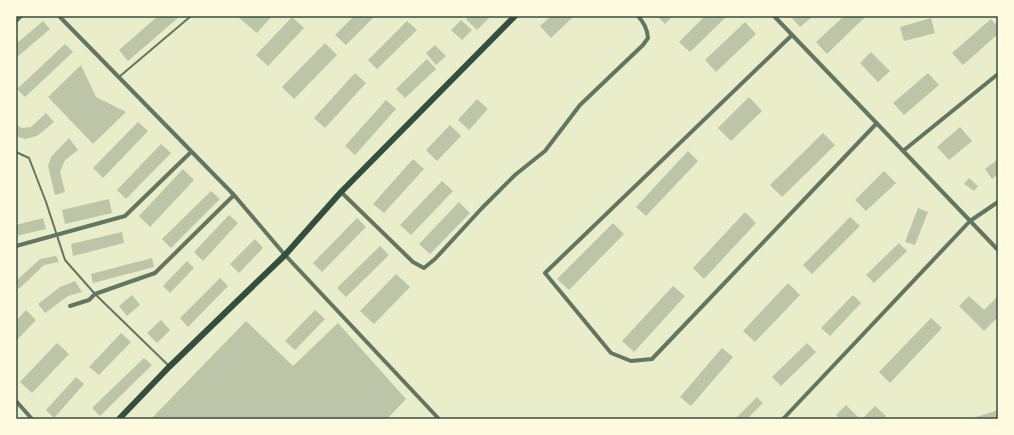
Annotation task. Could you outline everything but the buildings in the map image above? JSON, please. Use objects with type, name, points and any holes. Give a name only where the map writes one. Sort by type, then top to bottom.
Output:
[{"type":"main road","points":[[119,419],[169,367],[285,255],[341,192],[515,16]]},
{"type":"street","points":[[16,21],[21,16]]},
{"type":"street","points":[[59,16],[234,195],[285,255],[439,419]]},
{"type":"street","points":[[341,192],[413,262],[424,268],[435,259],[515,175],[545,151],[580,105],[643,45],[648,38],[647,29],[643,21],[638,16]]},
{"type":"street","points":[[774,16],[998,250]]},
{"type":"street","points":[[792,35],[545,273],[611,353],[631,361],[652,359],[877,124]]},
{"type":"street","points":[[903,151],[998,74]]},
{"type":"street","points":[[16,246],[125,216],[191,152]]},
{"type":"street","points":[[70,306],[89,300],[95,294],[155,273],[234,195]]},
{"type":"street","points":[[783,419],[970,221],[998,202]]},
{"type":"street","points":[[16,401],[32,419]]},
{"type":"lane","points":[[119,77],[191,16]]},
{"type":"lane","points":[[16,152],[29,158],[66,260],[95,294],[169,367]]}]
